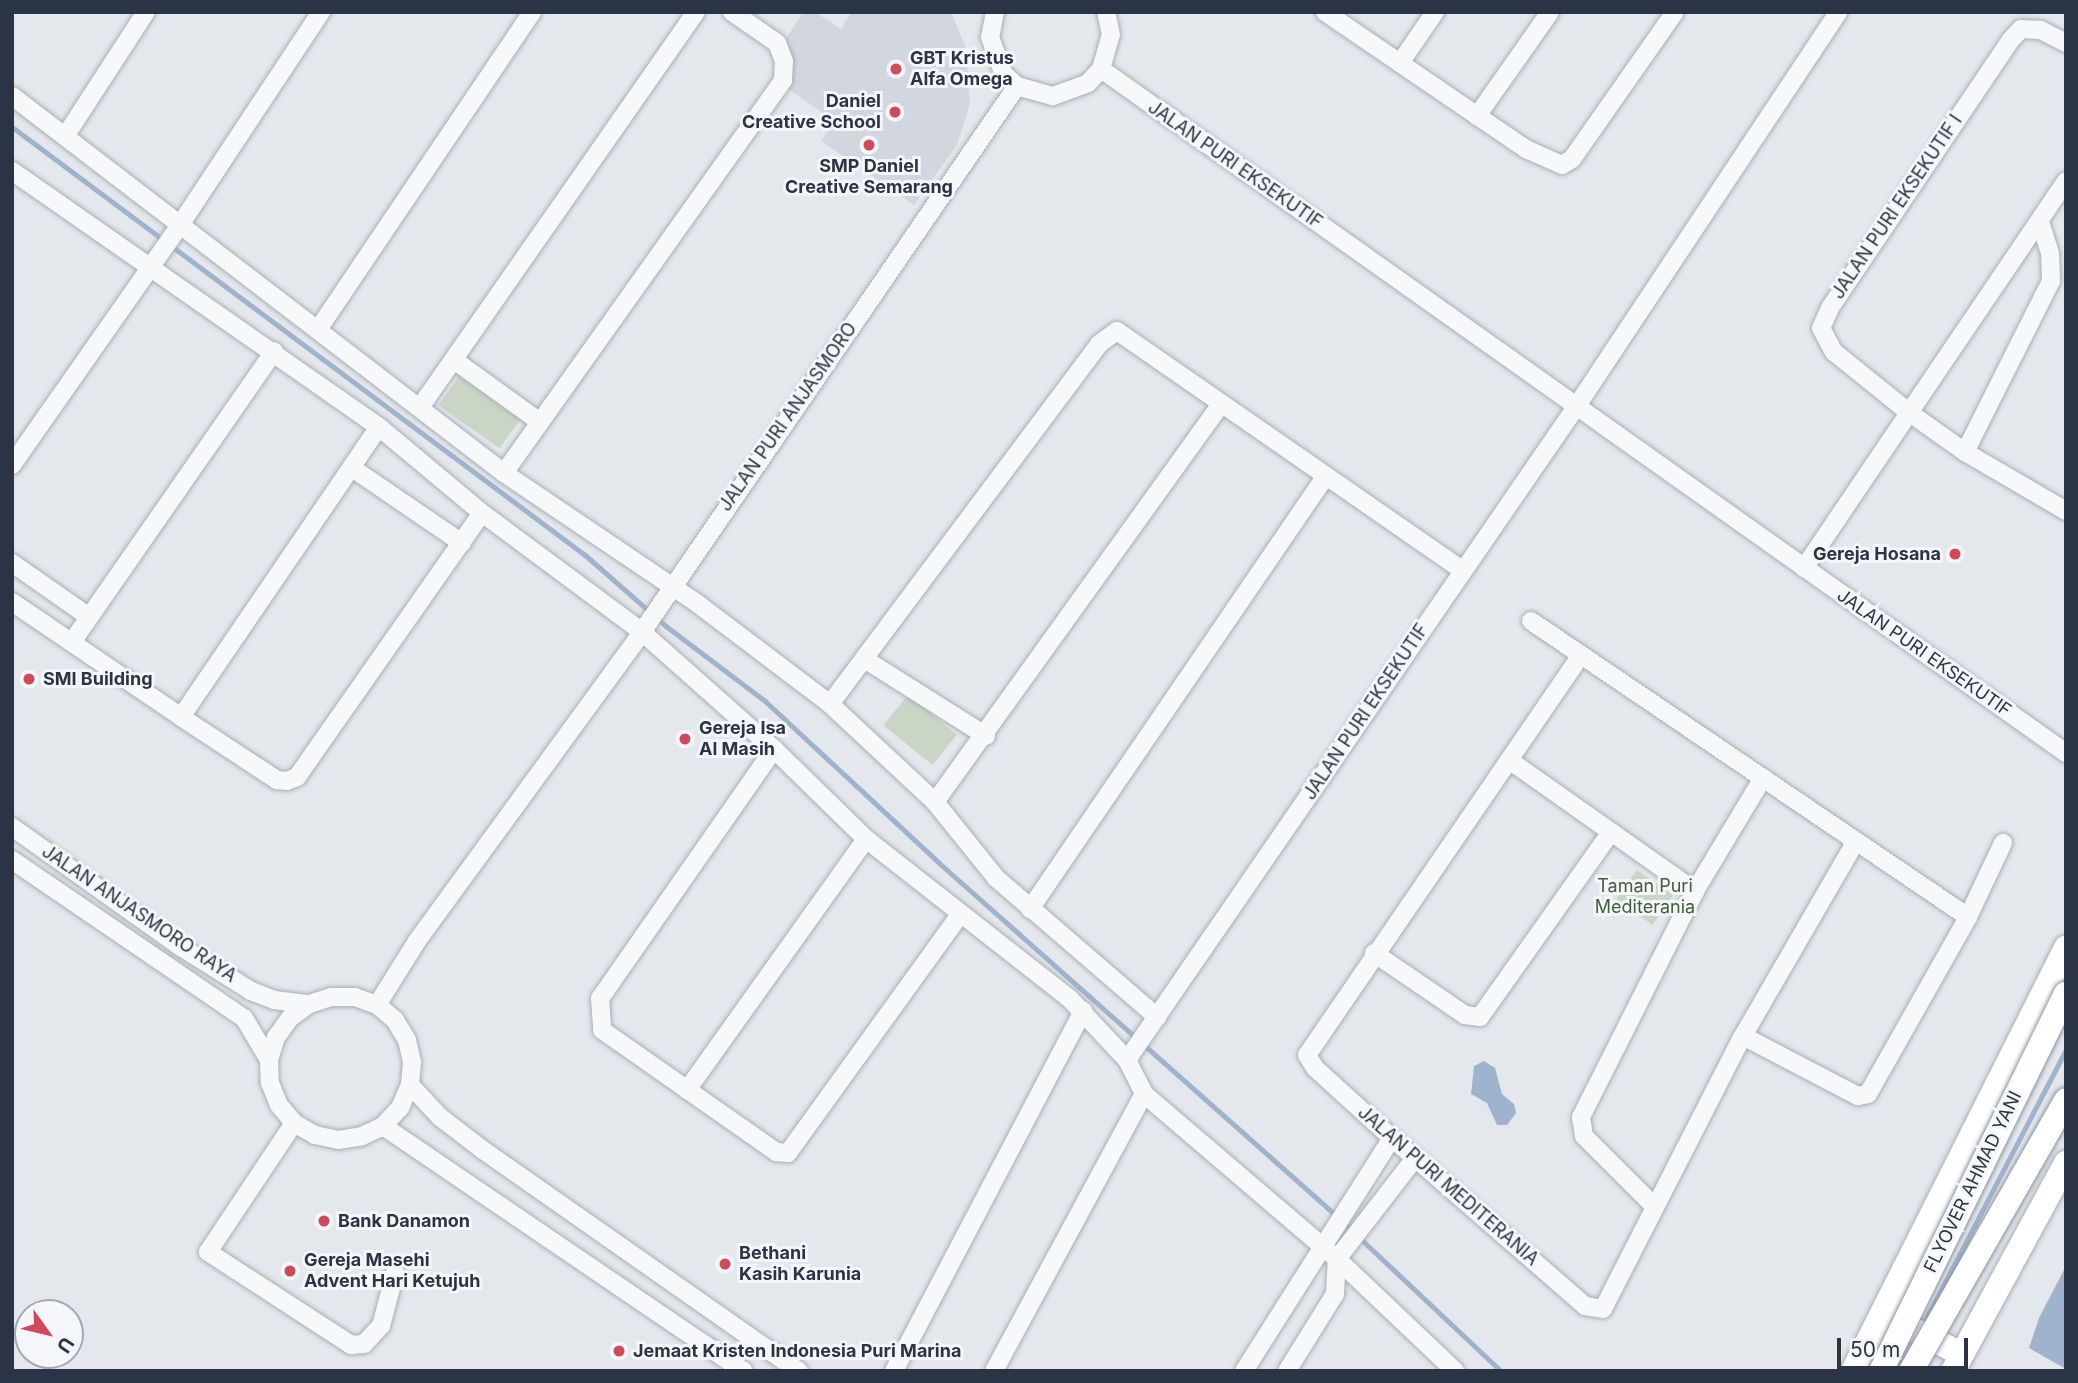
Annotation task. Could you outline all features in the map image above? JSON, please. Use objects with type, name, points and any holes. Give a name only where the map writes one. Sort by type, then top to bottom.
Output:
[{"type":"highway","points":[[1853,1371],[1891,1318],[2066,948]]},
{"type":"highway","name":"FLYOVER AHMAD YANI","points":[[1881,1371],[2066,994]]},
{"type":"highway","name":"FLYOVER AHMAD YANI","points":[[1911,1371],[2066,1100]]},
{"type":"highway","points":[[1891,1318],[1951,1356],[2066,1163]]},
{"type":"street","points":[[12,465],[179,227],[321,12]]},
{"type":"street","points":[[319,328],[532,12]]},
{"type":"street","points":[[421,407],[696,12]]},
{"type":"street","points":[[505,473],[783,80],[784,61],[777,43],[732,12]]},
{"type":"street","points":[[995,12],[990,37],[993,56],[1017,86],[1034,94],[1071,92],[1101,69],[1111,35],[1106,12]]},
{"type":"street","points":[[1325,12],[1542,159],[1566,163],[1675,12]]},
{"type":"street","points":[[1399,63],[1434,12]]},
{"type":"street","points":[[1477,116],[1550,12]]},
{"type":"street","name":"JALAN PURI EKSEKUTIF","points":[[1127,1060],[1576,407],[1838,12]]},
{"type":"street","points":[[65,135],[139,15]]},
{"type":"street","name":"JALAN PURI EKSEKUTIF I","points":[[2066,43],[2040,30],[2021,29],[2010,41],[1823,320],[1823,338],[1834,352],[1907,411],[1965,452],[2066,511]]},
{"type":"street","name":"JALAN PURI EKSEKUTIF","points":[[1101,69],[2066,753]]},
{"type":"street","name":"JALAN PURI ANJASMORO","points":[[377,1005],[417,941],[644,628],[1017,86]]},
{"type":"street","points":[[12,96],[179,227],[319,328],[505,473],[830,704],[935,802],[996,878],[1155,1020]]},
{"type":"street","points":[[15,180],[155,261],[379,427],[482,513],[644,628],[866,839],[959,916],[1083,1011],[1127,1060],[1144,1094],[1337,1259],[1455,1371]]},
{"type":"street","points":[[1804,568],[1907,411],[2040,223],[2066,181]]},
{"type":"street","points":[[1965,452],[2051,281],[2050,253],[2040,223]]},
{"type":"street","points":[[830,704],[866,660],[1111,333],[1126,334],[1220,405],[1463,571]]},
{"type":"street","points":[[72,642],[274,351]]},
{"type":"street","points":[[453,359],[540,422]]},
{"type":"street","points":[[935,802],[986,736],[1220,405]]},
{"type":"street","points":[[181,717],[379,427]]},
{"type":"street","points":[[352,468],[462,543]]},
{"type":"street","points":[[1030,909],[1325,477]]},
{"type":"street","points":[[12,602],[277,780],[297,777],[482,513]]},
{"type":"street","points":[[12,563],[89,617]]},
{"type":"street","points":[[1531,621],[1968,917]]},
{"type":"street","name":"JALAN PURI MEDITERANIA","points":[[1581,655],[1374,953],[1307,1055],[1315,1068],[1392,1138],[1585,1306],[1596,1311],[1603,1309],[1743,1036],[1856,841]]},
{"type":"street","points":[[866,660],[986,736]]},
{"type":"street","points":[[774,749],[600,998],[602,1030],[776,1152],[788,1153],[959,916]]},
{"type":"street","points":[[1509,760],[1695,891]]},
{"type":"street","points":[[1655,1207],[1588,1140],[1580,1123],[1695,891],[1763,778]]},
{"type":"street","name":"JALAN ANJASMORO RAYA","points":[[12,827],[181,947],[251,991],[274,1000],[309,1004]]},
{"type":"street","points":[[1374,953],[1465,1015],[1480,1017],[1611,832]]},
{"type":"street","points":[[687,1090],[866,839]]},
{"type":"street","points":[[1743,1036],[1858,1096],[1868,1094],[1968,917],[2004,843]]},
{"type":"street","name":"JALAN ANJASMORO RAYA","points":[[12,860],[244,1018],[269,1060]]},
{"type":"street","points":[[331,996],[355,997],[377,1005],[395,1020],[407,1040],[412,1062],[410,1085],[400,1108],[383,1126],[362,1136],[338,1140],[315,1135],[294,1123],[279,1105],[270,1083],[269,1060],[276,1037],[290,1018],[309,1004],[331,996]]},
{"type":"street","points":[[894,1371],[1083,1011]]},
{"type":"street","points":[[410,1085],[439,1117],[483,1150],[745,1336],[799,1371]]},
{"type":"street","points":[[994,1371],[1144,1094]]},
{"type":"street","points":[[294,1123],[208,1252],[351,1345],[364,1344],[381,1326],[395,1273]]},
{"type":"street","points":[[383,1126],[744,1371]]},
{"type":"street","points":[[1244,1371],[1321,1245],[1392,1138]]},
{"type":"street","points":[[1287,1371],[1335,1294],[1337,1259],[1415,1158]]},
{"type":"street","points":[[728,1360],[745,1336]]},
{"type":"shaded area","name":"Daniel Creative School","points":[[803,12],[815,12],[841,29],[852,12],[951,12],[966,48],[970,103],[957,145],[914,205],[821,141],[835,121],[784,86],[785,40]]},
{"type":"green space","points":[[459,376],[520,419],[500,449],[438,405]]},
{"type":"green space","points":[[908,695],[957,735],[932,765],[883,725]]},
{"type":"green space","name":"Taman Puri Mediterania","points":[[1637,870],[1673,895],[1652,925],[1616,899]]},
{"type":"water","points":[[1484,1061],[1495,1068],[1502,1094],[1514,1104],[1516,1113],[1507,1125],[1497,1125],[1487,1103],[1471,1094],[1474,1066]]},
{"type":"water","points":[[2066,1266],[2066,1369],[2029,1348],[2039,1318]]},
{"type":"waterway","points":[[12,127],[585,555],[667,627],[766,702],[939,863],[1331,1211],[1501,1371]]},
{"type":"waterway","points":[[1921,1328],[2066,1050]]},
{"type":"place","name":"GBT Kristus Alfa Omega","points":[[896,69]]},
{"type":"place","name":"Daniel Creative School","points":[[895,112]]},
{"type":"place","name":"SMP Daniel Creative Semarang","points":[[869,145]]},
{"type":"place","name":"Gereja Hosana","points":[[1955,554]]},
{"type":"place","name":"SMI Building","points":[[29,679]]},
{"type":"place","name":"Gereja Isa Al Masih","points":[[685,739]]},
{"type":"place","name":"Bank Danamon","points":[[324,1221]]},
{"type":"place","name":"Bethani Kasih Karunia","points":[[725,1264]]},
{"type":"place","name":"Gereja Masehi Advent Hari Ketujuh","points":[[290,1271]]},
{"type":"place","name":"Jemaat Kristen Indonesia Puri Marina","points":[[619,1351]]}]
